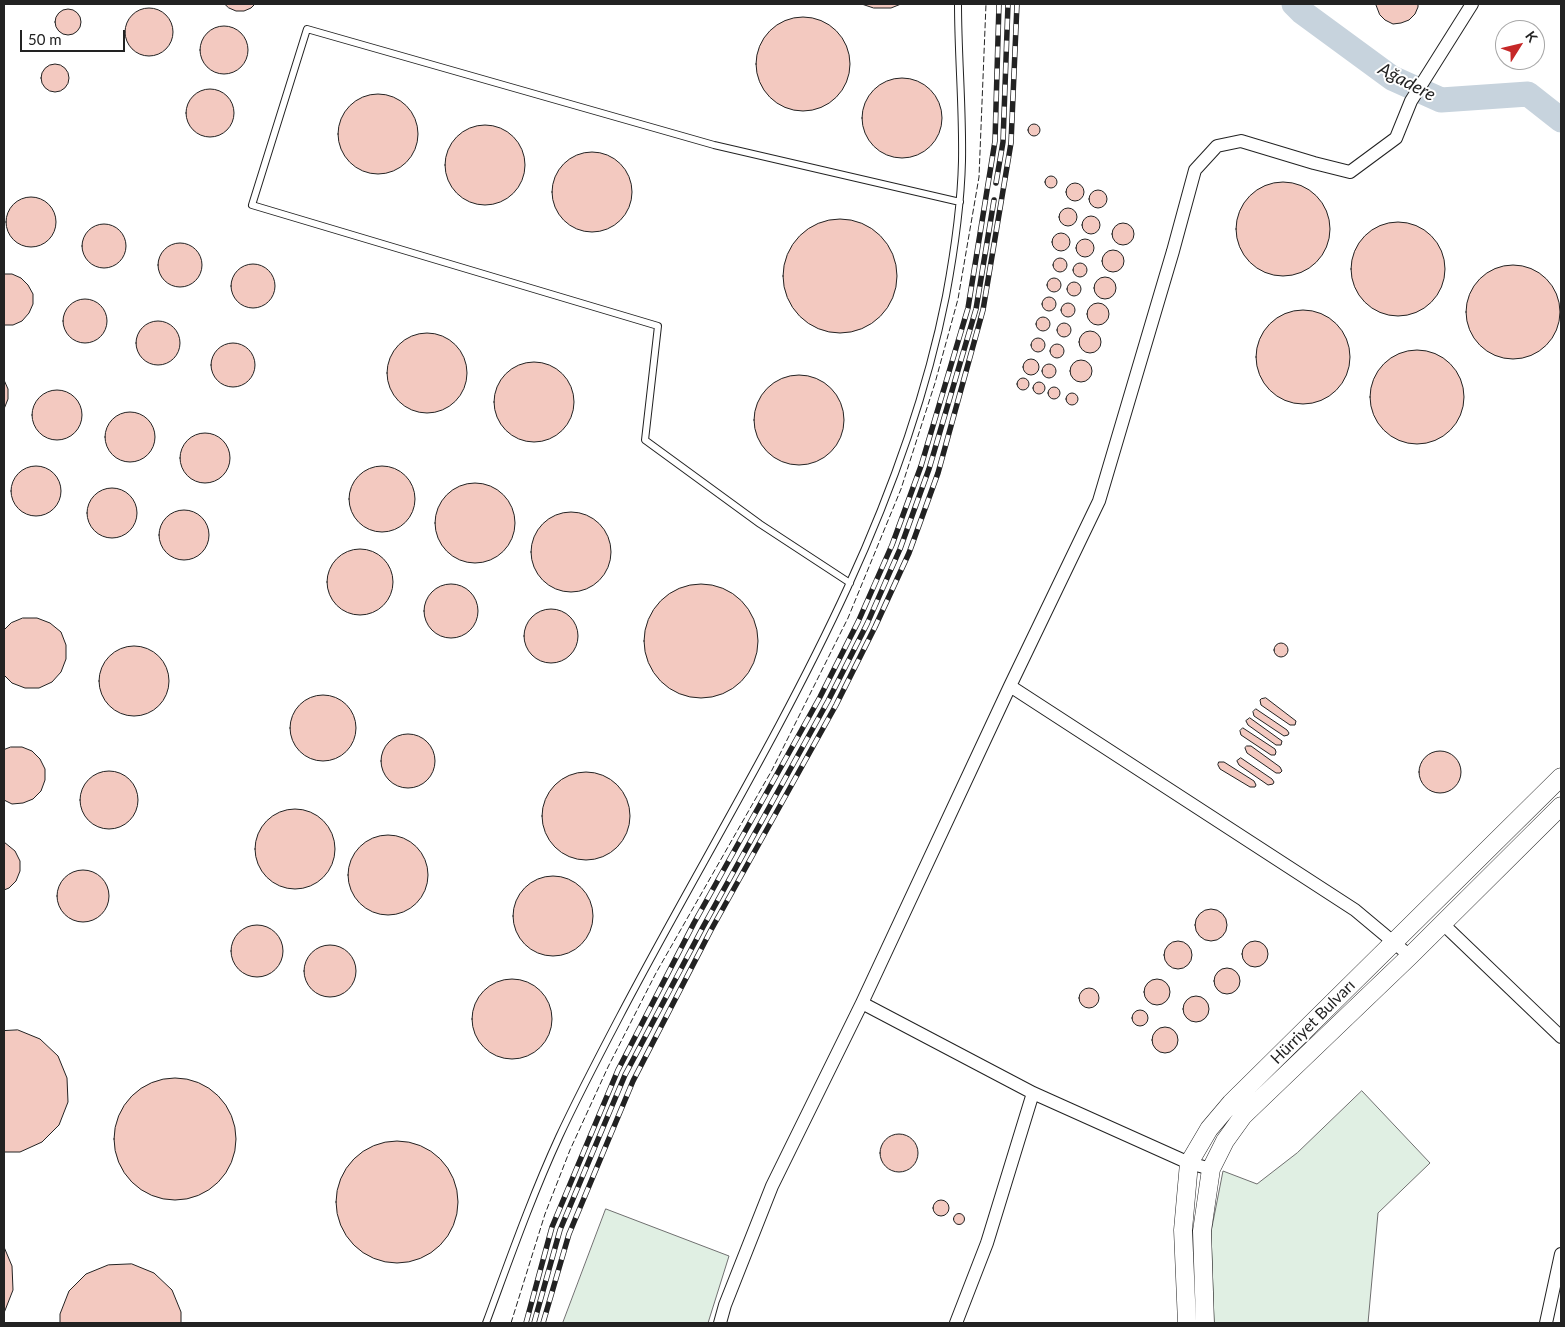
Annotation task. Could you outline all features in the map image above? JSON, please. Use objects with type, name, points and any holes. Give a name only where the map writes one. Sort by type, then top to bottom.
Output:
[{"type":"main road","name":"Hürriyet Bulvarı","points":[[1187,1323],[1184,1230],[1189,1163],[1209,1129],[1231,1103],[1561,777]]},
{"type":"main road","name":"Hürriyet Bulvarı","points":[[1205,1323],[1202,1231],[1210,1169],[1225,1142],[1243,1116],[1410,956],[1561,806]]},
{"type":"street","points":[[720,1323],[724,1305],[772,1186],[862,1003],[1010,686],[1099,501],[1195,170],[1218,146],[1241,141],[1350,172],[1396,138],[1411,101],[1472,4]]},
{"type":"street","points":[[1010,686],[1355,910],[1410,956]]},
{"type":"street","points":[[1442,924],[1561,1037]]},
{"type":"street","points":[[862,1003],[1033,1093],[1189,1163],[1210,1169]]},
{"type":"street","points":[[956,1323],[988,1243],[1033,1093]]},
{"type":"street","points":[[1546,1323],[1558,1281],[1561,1254]]},
{"type":"lane","points":[[486,1323],[518,1236],[559,1138],[620,1015],[749,782],[823,640],[850,583],[889,490],[914,418],[933,354],[946,293],[960,202],[962,160],[958,4]]},
{"type":"lane","points":[[850,583],[760,524],[645,440],[658,326],[252,205],[308,29],[714,145],[960,202]]},
{"type":"green space","points":[[1362,1091],[1430,1163],[1378,1213],[1368,1323],[1214,1323],[1211,1232],[1223,1171],[1257,1184],[1297,1153]]},
{"type":"green space","points":[[606,1209],[729,1256],[708,1323],[563,1323]]},
{"type":"building","points":[[225,4],[255,4],[244,11],[236,11]]},
{"type":"building","points":[[862,4],[901,4],[891,8],[874,8]]},
{"type":"building","points":[[1376,4],[1418,4],[1418,7],[1415,14],[1409,20],[1393,24],[1380,15]]},
{"type":"building","points":[[149,8],[158,10],[166,15],[171,23],[173,32],[171,41],[166,49],[158,54],[149,56],[140,54],[132,49],[127,41],[125,32],[127,23],[132,15],[140,10]]},
{"type":"building","points":[[68,9],[77,13],[81,22],[77,31],[68,35],[59,31],[55,22],[59,13]]},
{"type":"building","points":[[803,17],[821,20],[836,31],[847,46],[850,64],[847,82],[836,97],[821,108],[803,111],[785,108],[770,97],[759,82],[756,64],[759,46],[770,31],[785,20]]},
{"type":"building","points":[[224,26],[233,28],[241,33],[246,41],[248,50],[246,59],[241,67],[233,72],[224,74],[215,72],[207,67],[202,59],[200,50],[202,41],[207,33],[215,28]]},
{"type":"building","points":[[55,64],[65,68],[69,78],[65,88],[55,92],[45,88],[41,78],[45,68]]},
{"type":"building","points":[[902,78],[917,81],[930,90],[939,103],[942,118],[939,133],[930,146],[917,155],[902,158],[887,155],[874,146],[865,133],[862,118],[865,103],[874,90],[887,81]]},
{"type":"building","points":[[210,89],[219,91],[227,96],[232,104],[234,113],[232,122],[227,130],[219,135],[210,137],[201,135],[193,130],[188,122],[186,113],[188,104],[193,96],[201,91]]},
{"type":"building","points":[[378,94],[393,97],[406,106],[415,119],[418,134],[415,149],[406,162],[393,171],[378,174],[363,171],[350,162],[341,149],[338,134],[341,119],[350,106],[363,97]]},
{"type":"building","points":[[1032,124],[1036,124],[1040,130],[1036,136],[1032,136],[1028,132],[1028,128]]},
{"type":"building","points":[[485,125],[500,128],[513,137],[522,150],[525,165],[522,180],[513,193],[500,202],[485,205],[470,202],[457,193],[448,180],[445,165],[448,150],[457,137],[470,128]]},
{"type":"building","points":[[592,152],[607,155],[620,164],[629,177],[632,192],[629,207],[620,220],[607,229],[592,232],[577,229],[564,220],[555,207],[552,192],[555,177],[564,164],[577,155]]},
{"type":"building","points":[[1051,176],[1057,182],[1051,188],[1045,182]]},
{"type":"building","points":[[1283,182],[1301,185],[1316,196],[1327,211],[1330,229],[1327,247],[1316,262],[1301,273],[1283,276],[1265,273],[1250,262],[1239,247],[1236,229],[1239,211],[1250,196],[1265,185]]},
{"type":"building","points":[[1075,183],[1083,188],[1084,192],[1079,200],[1075,201],[1067,196],[1066,192],[1071,184]]},
{"type":"building","points":[[1094,190],[1102,190],[1107,195],[1105,206],[1094,208],[1089,203],[1089,195]]},
{"type":"building","points":[[26,197],[36,197],[49,204],[56,217],[56,227],[49,240],[36,247],[26,247],[17,243],[10,236],[6,227],[6,217],[10,208],[17,201]]},
{"type":"building","points":[[1064,208],[1072,208],[1077,213],[1075,224],[1064,226],[1059,221],[1059,213]]},
{"type":"building","points":[[1087,216],[1095,216],[1100,221],[1098,232],[1087,234],[1082,229],[1082,221]]},
{"type":"building","points":[[840,219],[862,223],[881,235],[893,254],[897,276],[893,298],[881,317],[862,329],[840,333],[818,329],[799,317],[787,298],[783,276],[787,254],[799,235],[818,223]]},
{"type":"building","points":[[1398,222],[1416,225],[1431,236],[1442,251],[1445,269],[1442,287],[1431,302],[1416,313],[1398,316],[1380,313],[1365,302],[1354,287],[1351,269],[1354,251],[1365,236],[1380,225]]},
{"type":"building","points":[[1123,223],[1131,226],[1134,234],[1131,242],[1123,245],[1115,242],[1112,234],[1115,226]]},
{"type":"building","points":[[104,224],[116,228],[122,234],[126,246],[122,258],[116,264],[104,268],[92,264],[86,258],[82,246],[86,234],[92,228]]},
{"type":"building","points":[[1057,233],[1065,233],[1070,238],[1068,249],[1057,251],[1052,246],[1052,238]]},
{"type":"building","points":[[1085,239],[1093,244],[1094,248],[1089,256],[1085,257],[1077,252],[1076,248],[1081,240]]},
{"type":"building","points":[[180,243],[192,247],[198,253],[202,265],[198,277],[192,283],[180,287],[168,283],[162,277],[158,265],[162,253],[168,247]]},
{"type":"building","points":[[1113,250],[1121,253],[1124,261],[1121,269],[1113,272],[1105,269],[1102,261],[1105,253]]},
{"type":"building","points":[[1057,258],[1063,258],[1067,265],[1063,272],[1057,272],[1053,268],[1053,262]]},
{"type":"building","points":[[1077,263],[1083,263],[1087,270],[1083,277],[1077,277],[1073,273],[1073,267]]},
{"type":"building","points":[[253,264],[265,268],[271,274],[275,286],[271,298],[265,304],[253,308],[241,304],[235,298],[231,286],[235,274],[241,268]]},
{"type":"building","points":[[1513,265],[1531,268],[1546,279],[1557,294],[1560,312],[1557,330],[1546,345],[1531,356],[1513,359],[1495,356],[1480,345],[1469,330],[1466,312],[1469,294],[1480,279],[1495,268]]},
{"type":"building","points":[[4,274],[12,274],[21,278],[33,294],[33,304],[29,313],[22,321],[13,325],[4,325]]},
{"type":"building","points":[[1105,277],[1113,280],[1116,288],[1113,296],[1105,299],[1097,296],[1094,288],[1097,280]]},
{"type":"building","points":[[1051,278],[1057,278],[1061,285],[1057,292],[1051,292],[1047,288],[1047,282]]},
{"type":"building","points":[[1071,282],[1077,282],[1081,289],[1077,296],[1071,296],[1067,292],[1067,286]]},
{"type":"building","points":[[1046,297],[1052,297],[1056,304],[1052,311],[1046,311],[1042,307],[1042,301]]},
{"type":"building","points":[[85,299],[97,303],[103,309],[107,321],[103,333],[97,339],[85,343],[73,339],[67,333],[63,321],[67,309],[73,303]]},
{"type":"building","points":[[1065,303],[1071,303],[1075,310],[1071,317],[1065,317],[1061,313],[1061,307]]},
{"type":"building","points":[[1098,303],[1106,306],[1109,314],[1106,322],[1098,325],[1090,322],[1087,314],[1090,306]]},
{"type":"building","points":[[1303,310],[1321,313],[1336,324],[1347,339],[1350,357],[1347,375],[1336,390],[1321,401],[1303,404],[1285,401],[1270,390],[1259,375],[1256,357],[1259,339],[1270,324],[1285,313]]},
{"type":"building","points":[[1040,317],[1046,317],[1050,324],[1046,331],[1040,331],[1036,327],[1036,321]]},
{"type":"building","points":[[158,321],[170,325],[176,331],[180,343],[176,355],[170,361],[158,365],[146,361],[140,355],[136,343],[140,331],[146,325]]},
{"type":"building","points":[[1061,323],[1067,323],[1071,330],[1067,337],[1061,337],[1057,333],[1057,327]]},
{"type":"building","points":[[1090,331],[1098,334],[1101,342],[1098,350],[1090,353],[1082,350],[1079,342],[1082,334]]},
{"type":"building","points":[[427,333],[442,336],[455,345],[464,358],[467,373],[464,388],[455,401],[442,410],[427,413],[412,410],[399,401],[390,388],[387,373],[390,358],[399,345],[412,336]]},
{"type":"building","points":[[1035,338],[1041,338],[1045,345],[1041,352],[1035,352],[1031,348],[1031,342]]},
{"type":"building","points":[[233,343],[245,347],[251,353],[255,365],[251,377],[245,383],[233,387],[221,383],[215,377],[211,365],[215,353],[221,347]]},
{"type":"building","points":[[1054,344],[1060,344],[1064,351],[1060,358],[1054,358],[1050,354],[1050,348]]},
{"type":"building","points":[[1417,350],[1435,353],[1450,364],[1461,379],[1464,397],[1461,415],[1450,430],[1435,441],[1417,444],[1399,441],[1384,430],[1373,415],[1370,397],[1373,379],[1384,364],[1399,353]]},
{"type":"building","points":[[1031,359],[1039,367],[1031,375],[1023,367]]},
{"type":"building","points":[[1081,360],[1089,363],[1092,371],[1089,379],[1081,382],[1073,379],[1070,371],[1073,363]]},
{"type":"building","points":[[534,362],[549,365],[562,374],[571,387],[574,402],[571,417],[562,430],[549,439],[534,442],[519,439],[506,430],[497,417],[494,402],[497,387],[506,374],[519,365]]},
{"type":"building","points":[[1046,364],[1052,364],[1056,371],[1052,378],[1046,378],[1042,374],[1042,368]]},
{"type":"building","points":[[799,375],[816,378],[831,388],[841,403],[844,420],[841,437],[831,452],[816,462],[799,465],[782,462],[767,452],[757,437],[754,420],[757,403],[767,388],[782,378]]},
{"type":"building","points":[[1021,378],[1025,378],[1029,384],[1025,390],[1021,390],[1017,386],[1017,382]]},
{"type":"building","points":[[4,380],[8,389],[8,399],[4,409]]},
{"type":"building","points":[[1037,382],[1041,382],[1045,388],[1041,394],[1037,394],[1033,390],[1033,386]]},
{"type":"building","points":[[1052,387],[1056,387],[1060,393],[1056,399],[1052,399],[1048,395],[1048,391]]},
{"type":"building","points":[[52,390],[62,390],[75,397],[82,410],[82,420],[75,433],[62,440],[52,440],[43,436],[36,429],[32,420],[32,410],[36,401],[43,394]]},
{"type":"building","points":[[1070,393],[1074,393],[1078,399],[1074,405],[1070,405],[1066,401],[1066,397]]},
{"type":"building","points":[[125,412],[135,412],[148,419],[155,432],[155,442],[148,455],[135,462],[125,462],[116,458],[109,451],[105,442],[105,432],[109,423],[116,416]]},
{"type":"building","points":[[200,433],[210,433],[223,440],[230,453],[230,463],[223,476],[210,483],[200,483],[191,479],[184,472],[180,463],[180,453],[184,444],[191,437]]},
{"type":"building","points":[[31,466],[41,466],[54,473],[61,486],[61,496],[54,509],[41,516],[31,516],[22,512],[15,505],[11,496],[11,486],[15,477],[22,470]]},
{"type":"building","points":[[382,466],[395,469],[405,476],[412,486],[415,499],[412,512],[405,522],[395,529],[382,532],[369,529],[359,522],[352,512],[349,499],[352,486],[359,476],[369,469]]},
{"type":"building","points":[[475,483],[490,486],[503,495],[512,508],[515,523],[512,538],[503,551],[490,560],[475,563],[460,560],[447,551],[438,538],[435,523],[438,508],[447,495],[460,486]]},
{"type":"building","points":[[107,488],[117,488],[130,495],[137,508],[137,518],[130,531],[117,538],[107,538],[98,534],[91,527],[87,518],[87,508],[91,499],[98,492]]},
{"type":"building","points":[[179,510],[189,510],[202,517],[209,530],[209,540],[202,553],[189,560],[179,560],[170,556],[163,549],[159,540],[159,530],[163,521],[170,514]]},
{"type":"building","points":[[571,512],[586,515],[599,524],[608,537],[611,552],[608,567],[599,580],[586,589],[571,592],[556,589],[543,580],[534,567],[531,552],[534,537],[543,524],[556,515]]},
{"type":"building","points":[[360,549],[373,552],[383,559],[390,569],[393,582],[390,595],[383,605],[373,612],[360,615],[347,612],[337,605],[330,595],[327,582],[330,569],[337,559],[347,552]]},
{"type":"building","points":[[451,584],[461,586],[470,592],[476,601],[478,611],[476,621],[470,630],[461,636],[451,638],[441,636],[432,630],[426,621],[424,611],[426,601],[432,592],[441,586]]},
{"type":"building","points":[[701,584],[723,588],[742,600],[754,619],[758,641],[754,663],[742,682],[723,694],[701,698],[679,694],[660,682],[648,663],[644,641],[648,619],[660,600],[679,588]]},
{"type":"building","points":[[546,609],[556,609],[570,617],[576,626],[578,636],[576,646],[570,655],[556,663],[546,663],[536,658],[529,651],[524,641],[524,631],[529,621],[536,614]]},
{"type":"building","points":[[23,618],[37,618],[50,623],[61,632],[66,645],[66,659],[61,672],[52,682],[39,688],[25,688],[12,683],[4,675],[4,630],[11,623]]},
{"type":"building","points":[[1278,643],[1284,643],[1288,650],[1284,657],[1278,657],[1274,653],[1274,647]]},
{"type":"building","points":[[141,646],[154,652],[163,661],[167,667],[169,681],[167,695],[159,706],[148,714],[127,716],[120,714],[109,706],[101,695],[99,674],[101,667],[109,656],[120,648]]},
{"type":"building","points":[[323,695],[336,698],[346,705],[353,715],[356,728],[353,741],[346,751],[336,758],[323,761],[310,758],[300,751],[293,741],[290,728],[293,715],[300,705],[310,698]]},
{"type":"building","points":[[1266,698],[1296,721],[1295,725],[1290,725],[1261,705],[1260,700]]},
{"type":"building","points":[[1256,709],[1287,730],[1288,735],[1284,736],[1254,716],[1253,712]]},
{"type":"building","points":[[1250,718],[1282,741],[1281,745],[1276,745],[1248,725],[1246,721]]},
{"type":"building","points":[[1243,728],[1275,749],[1275,755],[1271,755],[1241,735],[1240,731]]},
{"type":"building","points":[[408,734],[418,736],[427,742],[433,751],[435,761],[433,771],[427,780],[418,786],[408,788],[398,786],[389,780],[383,771],[381,761],[383,751],[389,742],[398,736]]},
{"type":"building","points":[[1251,746],[1280,767],[1282,771],[1276,773],[1247,753],[1245,748]]},
{"type":"building","points":[[11,747],[22,747],[32,751],[40,759],[45,769],[45,780],[41,791],[33,799],[23,803],[12,804],[4,800],[4,750]]},
{"type":"building","points":[[1444,751],[1452,754],[1458,760],[1461,772],[1458,784],[1452,790],[1436,793],[1428,790],[1422,784],[1419,768],[1422,760],[1428,754]]},
{"type":"building","points":[[1241,758],[1272,779],[1273,784],[1268,785],[1239,765],[1237,761]]},
{"type":"building","points":[[1219,762],[1224,762],[1254,781],[1255,787],[1250,787],[1220,769]]},
{"type":"building","points":[[109,771],[125,776],[133,784],[138,800],[133,816],[125,824],[109,829],[93,824],[85,816],[80,800],[85,784],[93,776]]},
{"type":"building","points":[[586,772],[603,776],[617,785],[626,799],[630,816],[626,833],[617,847],[603,856],[586,860],[569,856],[555,847],[546,833],[542,816],[546,799],[555,785],[569,776]]},
{"type":"building","points":[[295,809],[310,812],[323,821],[332,834],[335,849],[332,864],[323,877],[310,886],[295,889],[280,886],[267,877],[258,864],[255,849],[258,834],[267,821],[280,812]]},
{"type":"building","points":[[388,835],[403,838],[416,847],[425,860],[428,875],[425,890],[416,903],[403,912],[388,915],[373,912],[360,903],[351,890],[348,875],[351,860],[360,847],[373,838]]},
{"type":"building","points":[[4,842],[15,851],[20,861],[20,871],[16,881],[4,890]]},
{"type":"building","points":[[78,870],[88,870],[102,877],[109,891],[109,901],[102,915],[88,922],[78,922],[68,918],[61,911],[57,901],[57,891],[61,881],[68,874]]},
{"type":"building","points":[[553,876],[568,879],[581,888],[590,901],[593,916],[590,931],[581,944],[568,953],[553,956],[538,953],[525,944],[516,931],[513,916],[516,901],[525,888],[538,879]]},
{"type":"building","points":[[1211,909],[1217,910],[1222,914],[1226,919],[1226,931],[1222,936],[1217,940],[1211,941],[1205,940],[1200,936],[1196,931],[1195,925],[1196,919],[1200,914],[1205,910]]},
{"type":"building","points":[[252,925],[262,925],[276,932],[283,946],[283,956],[276,970],[262,977],[252,977],[242,973],[235,966],[231,956],[231,946],[235,936],[242,929]]},
{"type":"building","points":[[1178,941],[1188,945],[1192,955],[1188,965],[1178,969],[1168,965],[1164,955],[1168,945]]},
{"type":"building","points":[[1255,941],[1264,945],[1268,954],[1264,963],[1255,967],[1246,963],[1242,954],[1246,945]]},
{"type":"building","points":[[325,945],[335,945],[349,952],[356,966],[356,976],[349,990],[335,997],[325,997],[315,993],[308,986],[304,976],[304,966],[308,956],[315,949]]},
{"type":"building","points":[[1227,968],[1236,972],[1240,981],[1236,990],[1227,994],[1218,990],[1214,981],[1218,972]]},
{"type":"building","points":[[512,979],[527,982],[540,991],[549,1004],[552,1019],[549,1034],[540,1047],[527,1056],[512,1059],[497,1056],[484,1047],[475,1034],[472,1019],[475,1004],[484,991],[497,982]]},
{"type":"building","points":[[1157,979],[1166,983],[1170,992],[1166,1001],[1157,1005],[1148,1001],[1144,992],[1148,983]]},
{"type":"building","points":[[1089,988],[1096,991],[1099,998],[1096,1005],[1089,1008],[1082,1005],[1079,998],[1082,991]]},
{"type":"building","points":[[1196,996],[1205,1000],[1209,1009],[1205,1018],[1196,1022],[1187,1018],[1183,1009],[1187,1000]]},
{"type":"building","points":[[1140,1010],[1148,1018],[1140,1026],[1132,1018]]},
{"type":"building","points":[[1165,1027],[1174,1031],[1178,1040],[1174,1049],[1165,1053],[1156,1049],[1152,1040],[1156,1031]]},
{"type":"building","points":[[18,1030],[40,1039],[58,1056],[67,1078],[68,1102],[59,1125],[42,1142],[20,1152],[4,1152],[4,1031]]},
{"type":"building","points":[[175,1078],[187,1079],[198,1083],[209,1088],[218,1096],[226,1105],[231,1116],[235,1127],[235,1151],[231,1162],[226,1173],[218,1182],[209,1190],[198,1195],[187,1199],[175,1200],[163,1199],[152,1195],[141,1190],[132,1182],[124,1173],[119,1162],[115,1151],[114,1139],[115,1127],[119,1116],[124,1105],[132,1096],[141,1088],[152,1083],[163,1079]]},
{"type":"building","points":[[899,1134],[913,1139],[918,1153],[913,1167],[899,1172],[885,1167],[880,1153],[885,1139]]},
{"type":"building","points":[[397,1141],[409,1142],[420,1146],[431,1151],[440,1159],[448,1168],[453,1179],[457,1190],[457,1214],[453,1225],[448,1236],[440,1245],[431,1253],[420,1258],[409,1262],[397,1263],[385,1262],[374,1258],[363,1253],[354,1245],[346,1236],[341,1225],[337,1214],[336,1202],[337,1190],[341,1179],[346,1168],[354,1159],[363,1151],[374,1146],[385,1142]]},
{"type":"building","points":[[938,1200],[944,1200],[949,1205],[947,1214],[938,1216],[933,1211],[933,1205]]},
{"type":"building","points":[[957,1214],[961,1214],[964,1219],[963,1223],[957,1224],[954,1221],[954,1217]]},
{"type":"building","points":[[4,1247],[12,1266],[13,1290],[4,1313]]},
{"type":"building","points":[[132,1264],[154,1273],[172,1290],[181,1312],[181,1323],[60,1323],[60,1314],[69,1291],[86,1274],[108,1265]]},
{"type":"waterway","name":"Ağadere","points":[[1294,4],[1302,12],[1392,78],[1441,100],[1528,94],[1561,120]]},
{"type":"railway","points":[[526,1323],[552,1227],[618,1070],[694,923],[820,697],[858,622],[892,545],[921,466],[968,308],[995,141],[999,4]]},
{"type":"railway","points":[[996,183],[1003,142],[1008,4]]},
{"type":"railway","points":[[543,1323],[569,1234],[633,1081],[711,930],[836,705],[909,553],[938,473],[983,310],[1011,143],[1017,4]]},
{"type":"railway","points":[[534,1323],[560,1230],[625,1075],[703,927],[828,701],[867,624],[900,549],[929,469],[976,309],[994,200]]},
{"type":"fence","points":[[511,1323],[545,1214],[570,1150],[608,1067],[656,973],[772,770],[848,618],[901,489],[935,383],[958,299],[979,177],[986,4]]}]
